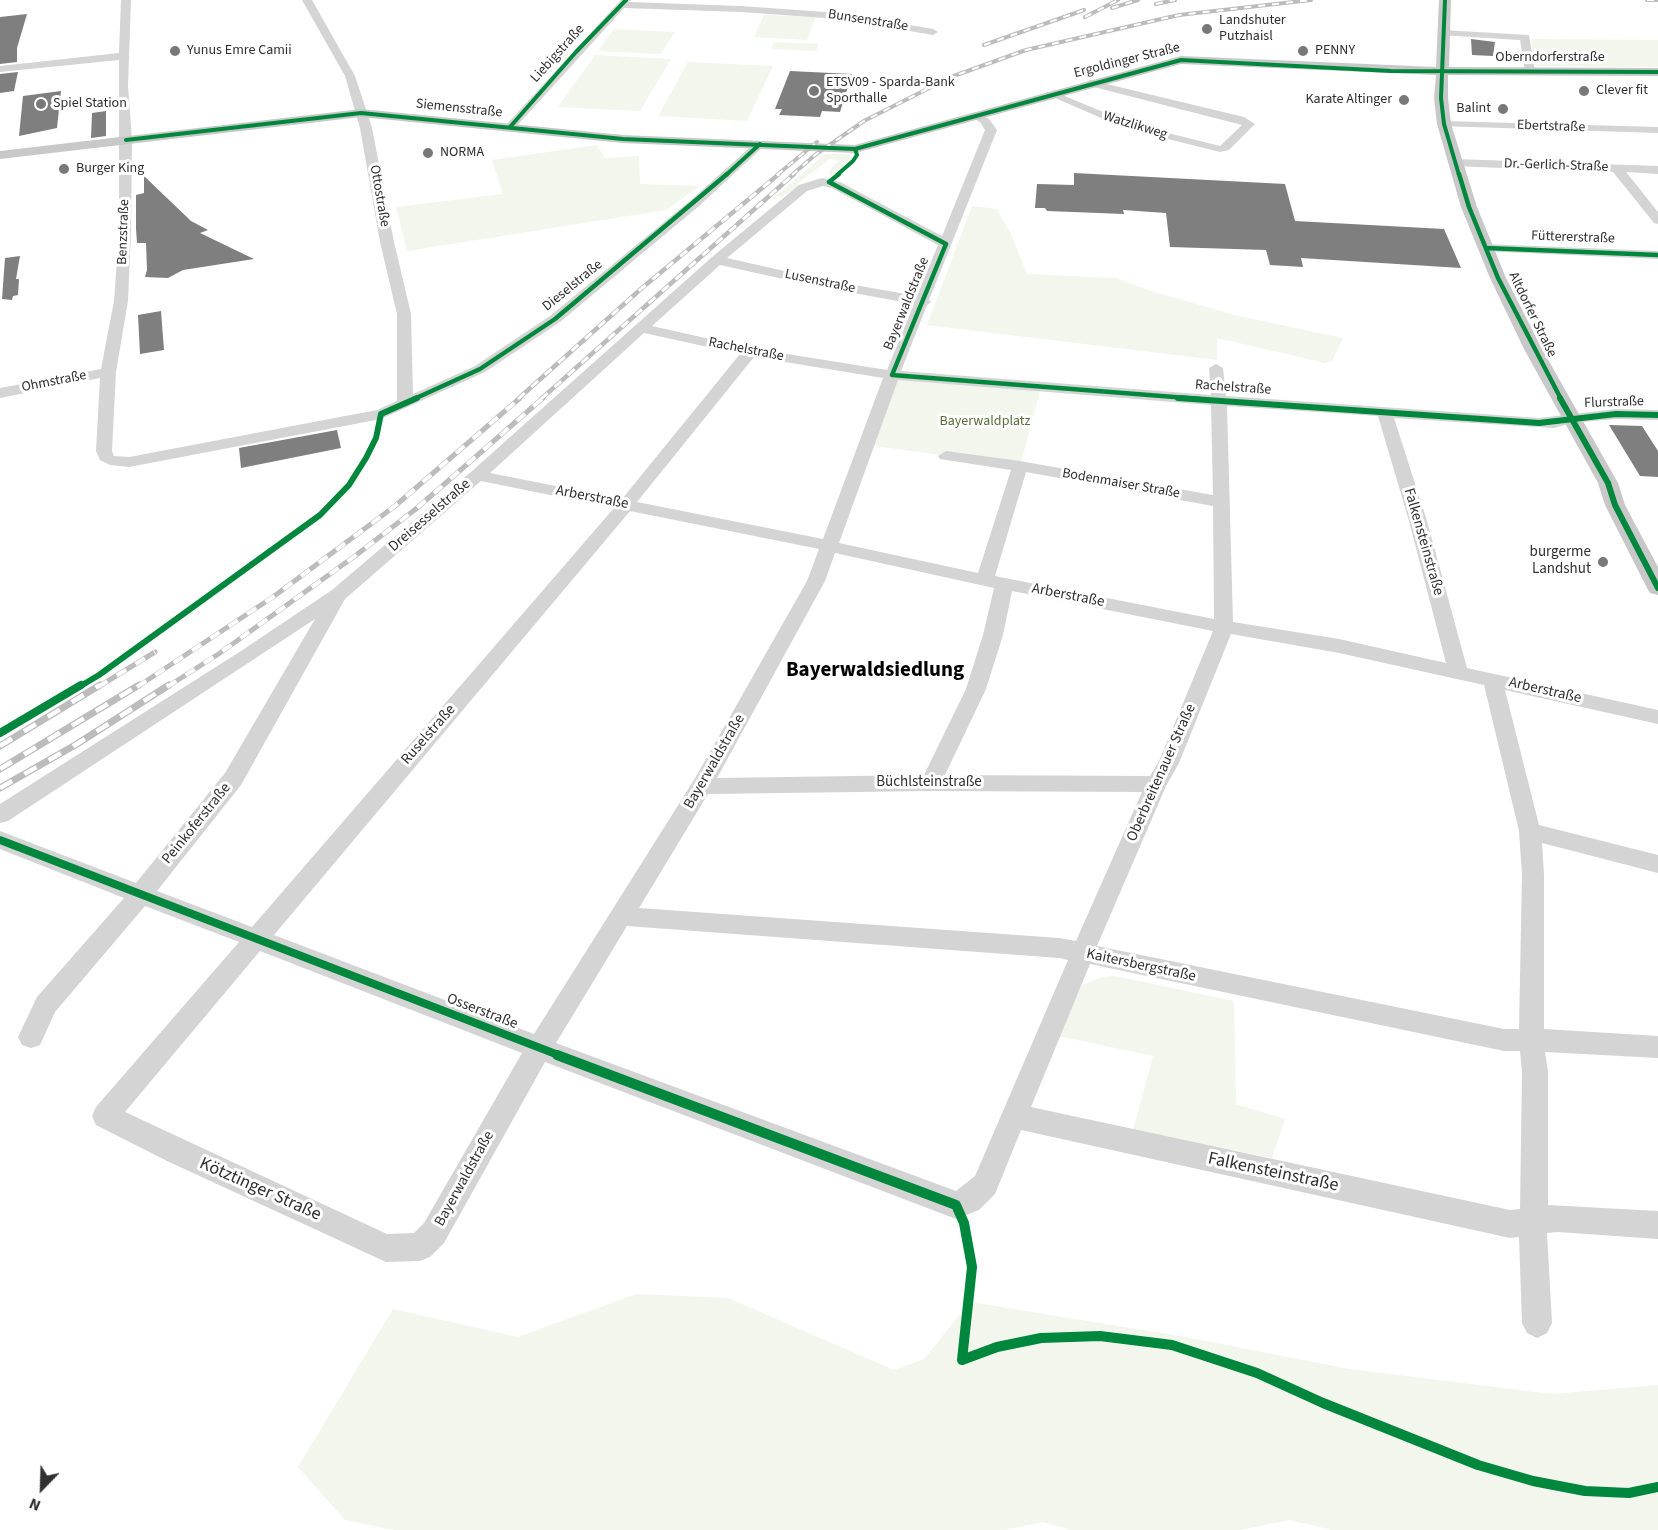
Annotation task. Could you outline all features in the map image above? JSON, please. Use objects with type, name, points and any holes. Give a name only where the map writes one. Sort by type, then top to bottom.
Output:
[{"type":"main road","name":"Altdorfer Straße","points":[[1445,2],[1441,71],[1444,124],[1469,207],[1533,349],[1608,483],[1616,506],[1658,588]]},
{"type":"main road","name":"Ergoldinger Straße","points":[[827,149],[855,149],[871,146],[1172,61],[1188,59],[1368,70],[1441,71]]},
{"type":"main road","name":"Oberndorferstraße","points":[[1441,71],[1658,72]]},
{"type":"main road","name":"Siemensstraße","points":[[0,155],[361,113],[623,139],[827,149]]},
{"type":"main road","points":[[366,128],[382,120],[402,116]]},
{"type":"street","name":"Benzstraße","points":[[111,460],[104,452],[108,372],[121,301],[125,232],[126,0]]},
{"type":"street","name":"Ottostraße","points":[[307,0],[321,21],[350,76],[366,128],[387,242],[404,314],[405,404]]},
{"type":"street","name":"Bunsenstraße","points":[[624,2],[840,16],[933,32]]},
{"type":"street","name":"Liebigstraße","points":[[510,127],[624,2]]},
{"type":"street","points":[[1442,33],[1525,37],[1530,71]]},
{"type":"street","points":[[0,69],[124,56]]},
{"type":"street","name":"Watzlikweg","points":[[1051,94],[1128,126],[1222,149],[1249,124],[1090,83]]},
{"type":"street","name":"Bayerwaldstraße","points":[[420,1247],[434,1233],[539,1048],[619,916],[702,786],[816,581],[892,375],[924,302],[991,130],[985,121],[975,115]]},
{"type":"street","name":"Ebertstraße","points":[[1444,124],[1658,130]]},
{"type":"street","name":"Dieselstraße","points":[[111,460],[129,462],[381,414],[480,369],[555,319],[687,210],[760,144]]},
{"type":"street","name":"Dr.-Gerlich-Straße","points":[[1454,163],[1658,170]]},
{"type":"street","points":[[1616,168],[1658,220]]},
{"type":"street","name":"Dreisesselstraße","points":[[0,815],[199,688],[339,594],[478,475],[717,260],[803,188],[829,182],[946,244]]},
{"type":"street","name":"Füttererstraße","points":[[1486,248],[1658,255]]},
{"type":"street","name":"Lusenstraße","points":[[717,260],[815,282],[924,302]]},
{"type":"street","name":"Rachelstraße","points":[[640,328],[750,352],[892,375],[1539,423],[1554,423],[1570,418]]},
{"type":"street","name":"Ruselstraße","points":[[105,1116],[626,505],[750,352]]},
{"type":"street","name":"Oberbreitenauer Straße","points":[[997,1157],[1156,784],[1169,763],[1224,627],[1219,401],[1216,368]]},
{"type":"street","name":"Ohmstraße","points":[[0,393],[108,372]]},
{"type":"street","name":"Falkensteinstraße","points":[[1385,412],[1458,672]]},
{"type":"street","name":"Flurstraße","points":[[1570,418],[1616,414],[1658,416]]},
{"type":"street","name":"Bodenmaiser Straße","points":[[946,456],[1020,466],[1221,502]]},
{"type":"street","points":[[932,783],[976,689],[993,635],[994,582],[1020,466]]},
{"type":"street","name":"Arberstraße","points":[[478,475],[994,582],[1224,627],[1340,646],[1658,717]]},
{"type":"street","name":"Peinkoferstraße","points":[[31,1037],[46,1005],[140,895],[233,778],[339,594]]},
{"type":"street","points":[[1492,679],[1530,831],[1533,875],[1531,1041],[1535,1072],[1535,1201],[1532,1220],[1537,1323]]},
{"type":"street","name":"Büchlsteinstraße","points":[[702,786],[932,783],[1156,784]]},
{"type":"street","points":[[1530,831],[1658,864]]},
{"type":"street","name":"Osserstraße","points":[[0,840],[539,1048],[956,1205],[969,1200],[985,1185],[997,1157]]},
{"type":"street","name":"Kaitersbergstraße","points":[[619,916],[1059,948],[1504,1040],[1579,1041],[1658,1047]]},
{"type":"street","name":"Kötztinger Straße","points":[[105,1116],[369,1241],[386,1248],[420,1247]]},
{"type":"street","name":"Falkensteinstraße","points":[[1014,1116],[1510,1224],[1532,1220]]},
{"type":"street","points":[[1532,1220],[1558,1218],[1658,1225]]},
{"type":"green space","points":[[764,15],[816,17],[807,40],[754,37]]},
{"type":"green space","points":[[614,29],[675,32],[661,54],[598,51]]},
{"type":"green space","points":[[1532,39],[1658,40],[1658,67],[1538,66],[1533,64]]},
{"type":"green space","points":[[774,42],[819,44],[816,51],[771,49]]},
{"type":"green space","points":[[595,55],[671,59],[640,111],[558,107]]},
{"type":"green space","points":[[688,62],[773,66],[747,121],[658,116]]},
{"type":"green space","points":[[597,145],[605,158],[639,156],[640,184],[700,186],[666,210],[407,251],[396,207],[503,194],[492,160]]},
{"type":"green space","points":[[825,154],[846,154],[852,157],[831,176],[829,175],[830,169],[839,161],[830,159],[798,183],[800,185],[782,197],[776,196]]},
{"type":"green space","points":[[972,206],[997,209],[1011,234],[1027,274],[1116,278],[1148,290],[1234,315],[1343,338],[1332,361],[1325,363],[1217,338],[1217,360],[927,325]]},
{"type":"green space","name":"Bayerwaldplatz","points":[[892,375],[1041,388],[1020,466],[868,445]]},
{"type":"green space","points":[[1115,976],[1234,1001],[1236,1104],[1285,1119],[1272,1158],[1133,1130],[1153,1056],[1058,1036],[1082,985],[1102,977]]},
{"type":"green space","points":[[636,1294],[728,1298],[894,1370],[924,1359],[970,1302],[1186,1337],[1349,1369],[1552,1394],[1658,1385],[1658,1530],[1332,1530],[1289,1520],[1241,1530],[1071,1530],[1043,1522],[1004,1530],[394,1530],[345,1520],[298,1467],[393,1309],[518,1337]]},
{"type":"building","points":[[27,14],[17,48],[17,62],[0,64],[0,17]]},
{"type":"building","points":[[1471,39],[1495,42],[1493,56],[1472,55]]},
{"type":"building","name":"ETSV09 - Sparda-Bank Sporthalle","points":[[790,71],[852,74],[840,112],[822,111],[820,117],[779,115],[782,109],[775,109]]},
{"type":"building","points":[[18,72],[14,91],[0,93],[0,74]]},
{"type":"building","points":[[61,91],[57,128],[19,136],[23,96]]},
{"type":"building","points":[[106,111],[106,136],[91,138],[92,113]]},
{"type":"building","points":[[1074,173],[1285,184],[1295,221],[1444,229],[1461,268],[1301,258],[1303,267],[1270,265],[1266,250],[1170,247],[1166,213],[1123,210],[1124,214],[1047,211],[1045,208],[1035,208],[1037,184],[1074,185]]},
{"type":"building","points":[[144,176],[191,221],[208,230],[200,233],[254,259],[183,270],[168,278],[145,277],[146,243],[137,243],[136,229],[136,195],[144,193]]},
{"type":"building","points":[[20,256],[16,279],[19,279],[18,295],[13,296],[12,300],[2,299],[5,258]]},
{"type":"building","points":[[161,311],[164,350],[140,354],[138,315]]},
{"type":"building","points":[[1609,425],[1642,426],[1658,451],[1658,477],[1640,476]]},
{"type":"building","points":[[337,430],[341,448],[241,468],[239,448]]},
{"type":"railway","points":[[1085,17],[1118,0]]},
{"type":"railway","points":[[1112,8],[1138,0]]},
{"type":"railway","points":[[1156,4],[1175,0]]},
{"type":"railway","points":[[792,175],[815,155],[864,121],[951,77],[1026,50],[1179,15],[1311,0]]},
{"type":"railway","points":[[1647,0],[1658,0]]},
{"type":"railway","points":[[984,45],[1084,10]]},
{"type":"railway","points":[[777,175],[817,142]]},
{"type":"railway","points":[[518,399],[642,288],[779,174]]},
{"type":"railway","points":[[541,399],[794,174]]},
{"type":"railway","points":[[137,687],[273,597],[395,506],[520,398]]},
{"type":"railway","points":[[167,687],[220,653],[355,556],[417,508],[543,398]]},
{"type":"railway","points":[[98,687],[155,652]]},
{"type":"railway","points":[[0,746],[100,685]]},
{"type":"railway","points":[[0,769],[139,685]]},
{"type":"railway","points":[[0,788],[77,744],[169,685]]},
{"type":"cycle path","points":[[510,127],[576,52],[626,0]]},
{"type":"cycle path","points":[[1445,0],[1441,98],[1444,124],[1469,207],[1498,278],[1533,349],[1608,483],[1615,505],[1658,588]]},
{"type":"cycle path","points":[[126,140],[361,113],[623,139],[855,149],[1181,60],[1391,71],[1658,72]]},
{"type":"cycle path","points":[[0,733],[99,675],[320,515],[349,485],[366,458],[376,438],[381,414],[480,369],[555,319],[695,203],[760,144]]},
{"type":"cycle path","points":[[855,149],[857,155],[853,161],[829,182],[946,244],[892,375],[1041,388],[1539,423],[1616,414],[1658,415]]},
{"type":"cycle path","points":[[1486,248],[1658,255]]},
{"type":"cycle path","points":[[0,840],[539,1048],[956,1205],[964,1223],[972,1267],[962,1360],[997,1347],[1041,1338],[1100,1336],[1172,1345],[1257,1373],[1323,1403],[1478,1465],[1533,1481],[1585,1491],[1629,1493],[1658,1487]]},
{"type":"place","name":"Landshuter Putzhaisl","points":[[1207,29]]},
{"type":"place","name":"Yunus Emre Camii","points":[[175,51]]},
{"type":"place","name":"PENNY","points":[[1303,51]]},
{"type":"place","name":"ETSV09 - Sparda-Bank Sporthalle","points":[[814,91]]},
{"type":"place","name":"Clever fit","points":[[1584,91]]},
{"type":"place","name":"Karate Altinger","points":[[1404,100]]},
{"type":"place","name":"Spiel Station","points":[[41,104]]},
{"type":"place","name":"Balint","points":[[1503,109]]},
{"type":"place","name":"NORMA","points":[[428,153]]},
{"type":"place","name":"Burger King","points":[[64,169]]},
{"type":"place","name":"burgerme Landshut","points":[[1603,562]]},
{"type":"district","name":"Bayerwaldsiedlung","points":[[875,671]]}]
